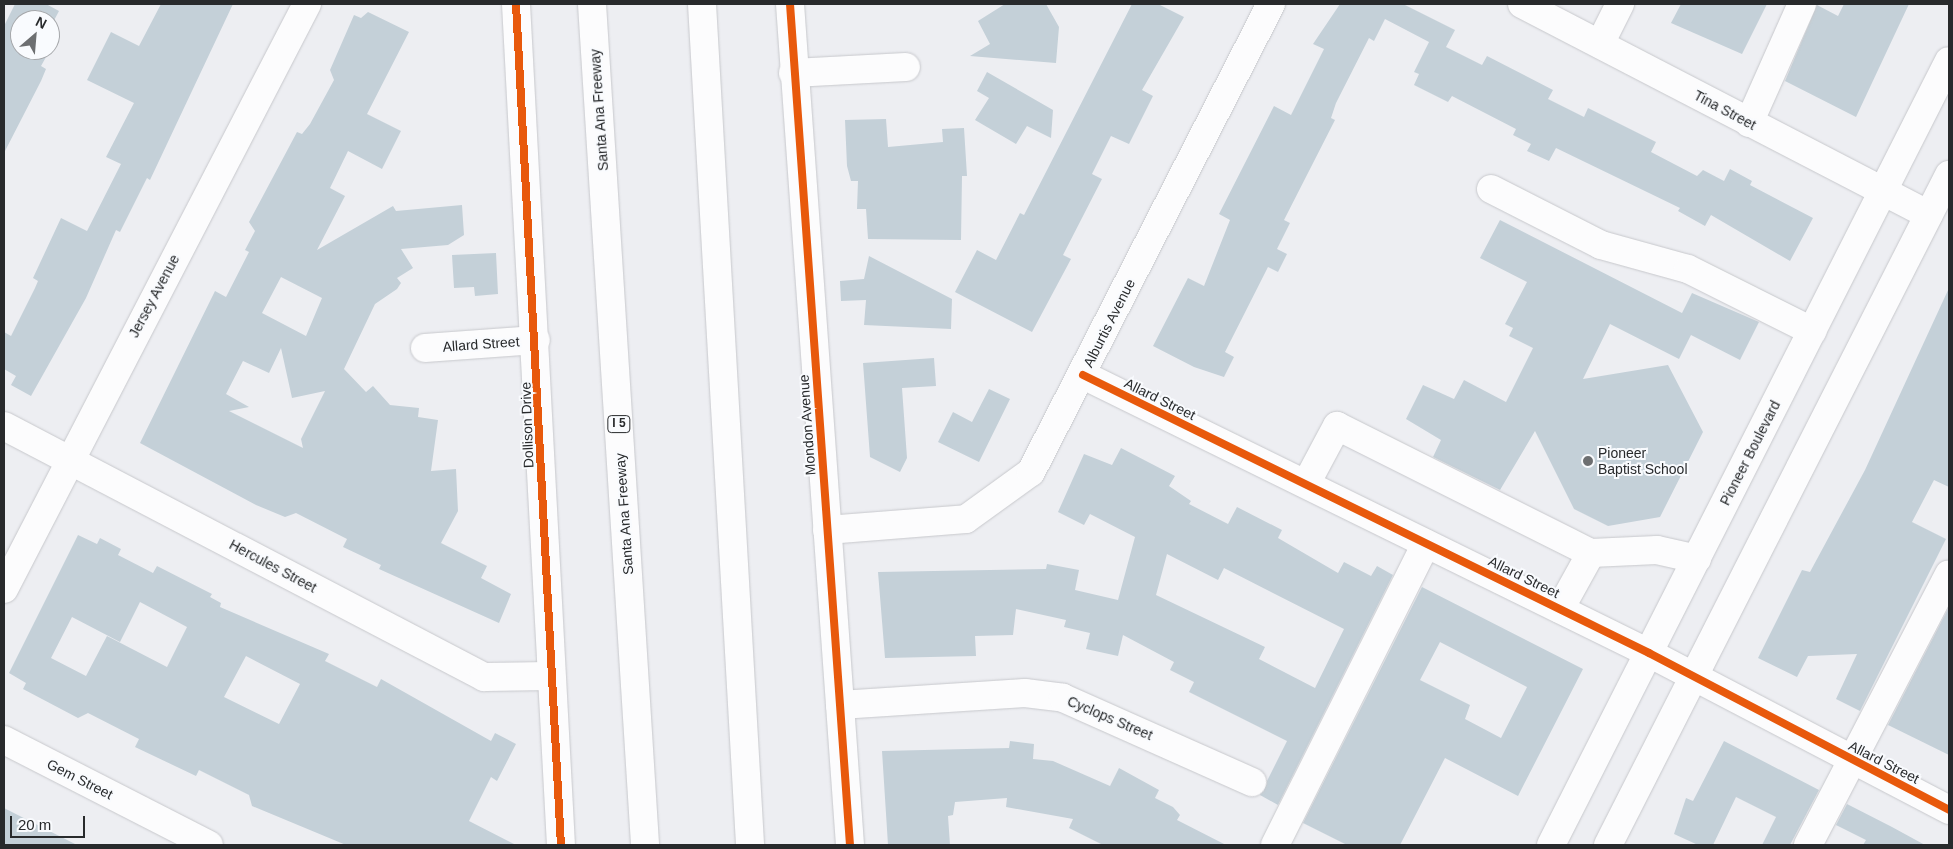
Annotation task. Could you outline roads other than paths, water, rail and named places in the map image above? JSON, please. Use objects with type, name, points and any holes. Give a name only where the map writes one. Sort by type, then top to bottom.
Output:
[{"type":"main road","name":"Jersey Avenue","points":[[4,589],[70,458],[307,4]]},
{"type":"main road","name":"Dollison Drive","points":[[516,4],[536,340],[550,676],[561,845]]},
{"type":"main road","name":"Santa Ana Freeway","points":[[592,4],[645,845]]},
{"type":"main road","points":[[702,4],[750,845]]},
{"type":"main road","name":"Mondon Avenue","points":[[790,4],[793,74],[850,845]]},
{"type":"main road","name":"Alburtis Avenue","points":[[827,530],[966,519],[1031,472],[1083,375],[1271,4]]},
{"type":"main road","name":"Tina Street","points":[[1522,4],[1929,216]]},
{"type":"main road","points":[[1600,44],[1620,4]]},
{"type":"main road","points":[[1749,123],[1802,4]]},
{"type":"main road","name":"Pioneer Boulevard","points":[[1551,845],[1949,61]]},
{"type":"main road","points":[[793,74],[906,67]]},
{"type":"main road","points":[[1608,845],[1949,175]]},
{"type":"main road","points":[[1491,189],[1602,245],[1688,269],[1812,331]]},
{"type":"main road","name":"Allard Street","points":[[425,348],[536,340]]},
{"type":"main road","name":"Allard Street","points":[[1083,375],[1649,653],[1949,810]]},
{"type":"main road","name":"Hercules Street","points":[[4,426],[70,458],[484,677],[550,676]]},
{"type":"main road","points":[[1306,484],[1337,426],[1591,553],[1657,550],[1697,559]]},
{"type":"main road","points":[[1275,845],[1426,544]]},
{"type":"main road","points":[[1560,609],[1591,553]]},
{"type":"main road","points":[[1808,845],[1854,760],[1949,574]]},
{"type":"main road","name":"Cyclops Street","points":[[840,705],[1025,693],[1063,698],[1252,782]]},
{"type":"main road","name":"Gem Street","points":[[4,740],[209,845]]},
{"type":"place","name":"Pioneer Baptist School","points":[[1588,461]]}]
